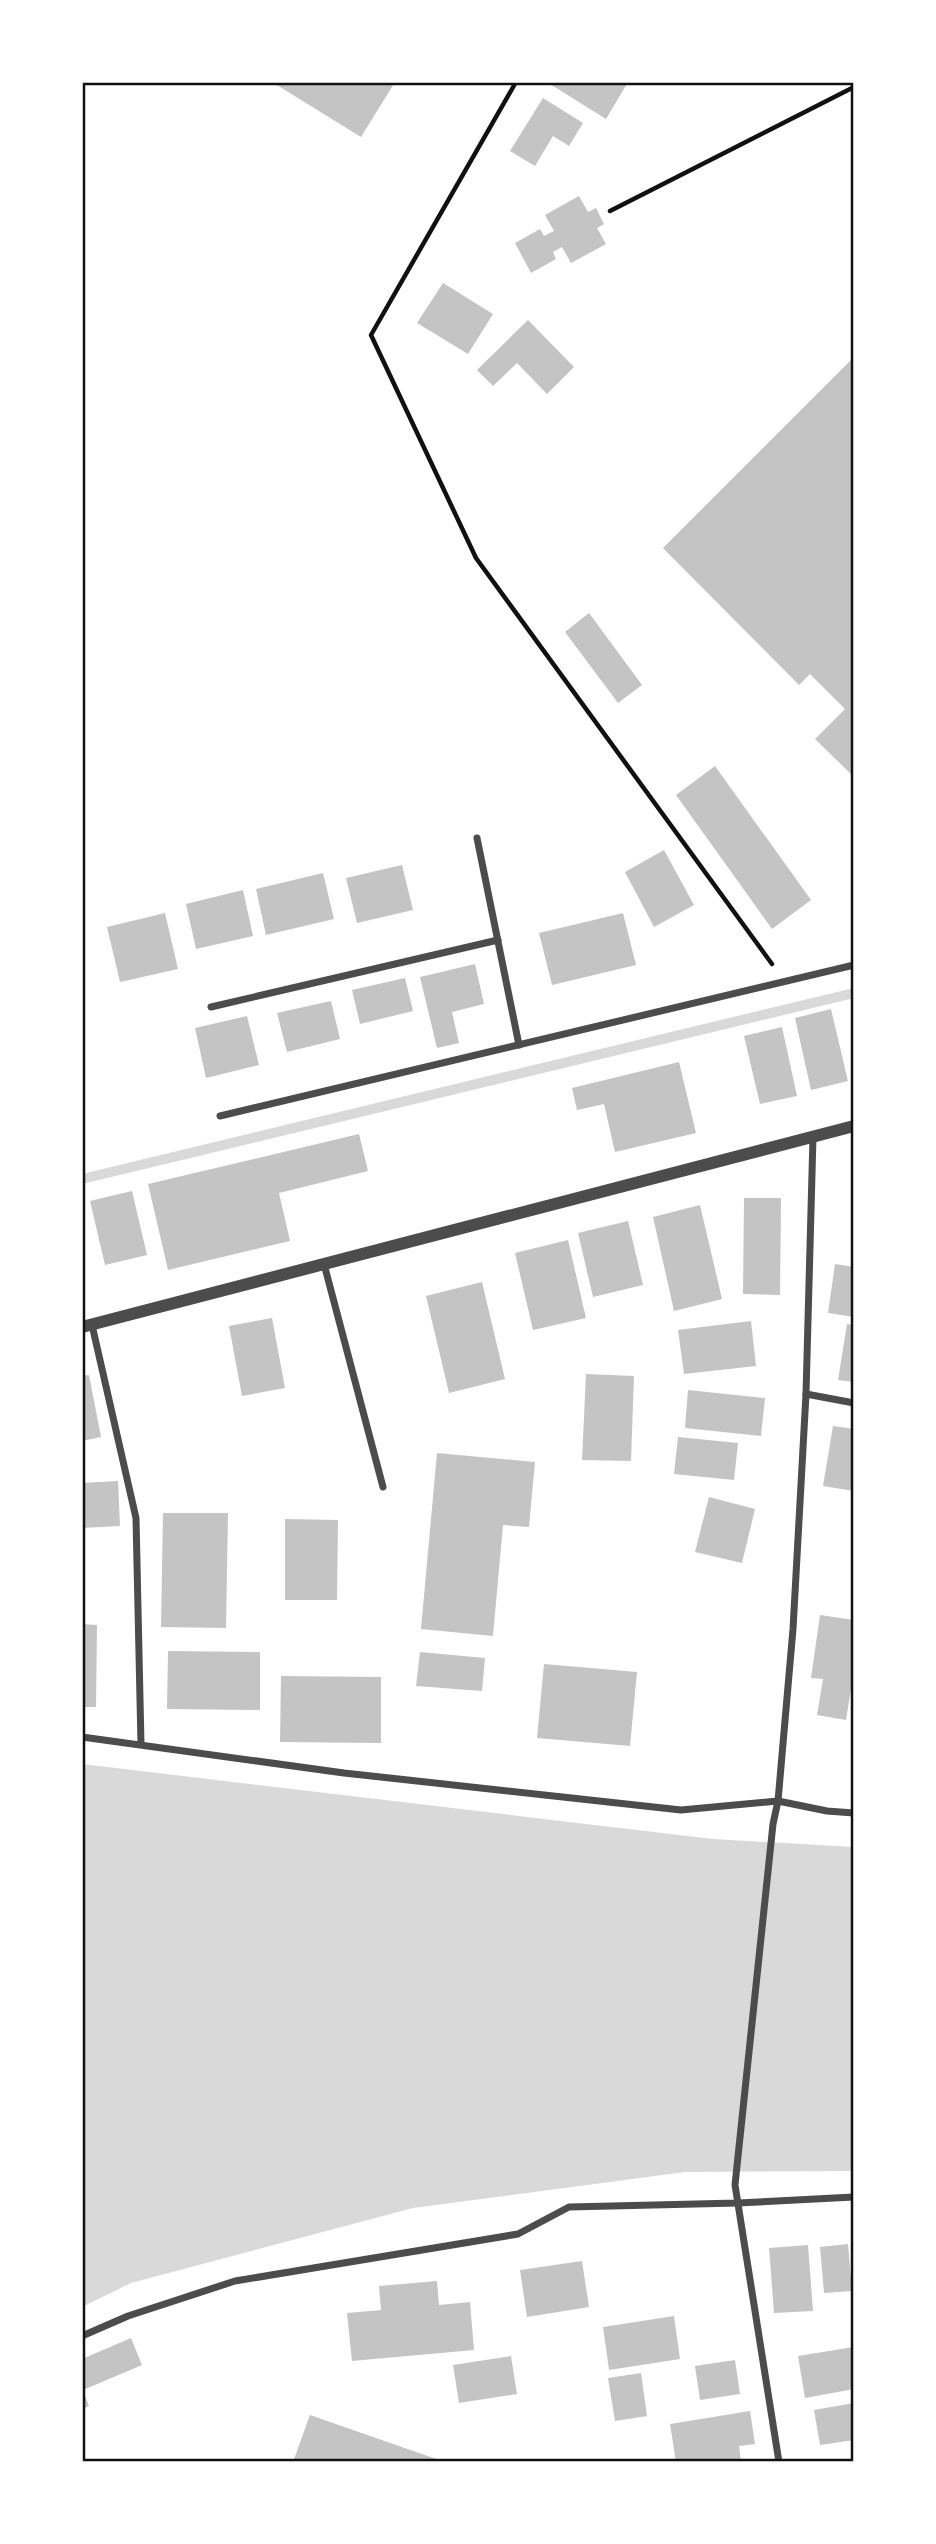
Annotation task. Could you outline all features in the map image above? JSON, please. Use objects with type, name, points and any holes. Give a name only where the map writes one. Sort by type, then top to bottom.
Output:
[{"type":"street","points":[[477,838],[519,1045]]},
{"type":"street","points":[[211,1007],[498,940]]},
{"type":"street","points":[[220,1116],[854,965]]},
{"type":"street","points":[[141,1744],[136,1518],[87,1326],[854,1126]]},
{"type":"street","points":[[779,2462],[735,2185],[773,1824],[778,1801],[793,1629],[806,1394],[813,1137]]},
{"type":"street","points":[[324,1264],[383,1487]]},
{"type":"street","points":[[806,1394],[854,1403]]},
{"type":"street","points":[[82,1737],[344,1773],[681,1810],[778,1801],[827,1811],[854,1813]]},
{"type":"street","points":[[82,2336],[128,2316],[235,2281],[519,2234],[569,2207],[854,2197]]},
{"type":"path","points":[[516,82],[371,335],[476,558],[785,982]]},
{"type":"path","points":[[610,211],[854,87]]},
{"type":"shaded area","points":[[82,1764],[713,1839],[854,1847],[854,2171],[685,2172],[413,2208],[131,2283],[82,2307]]},
{"type":"building","points":[[272,82],[395,82],[361,137]]},
{"type":"building","points":[[628,82],[606,119],[550,84]]},
{"type":"building","points":[[543,98],[583,123],[569,146],[553,136],[535,166],[510,151]]},
{"type":"building","points":[[579,196],[588,212],[596,208],[604,224],[597,228],[606,244],[571,263],[562,247],[553,252],[556,259],[531,273],[515,243],[540,229],[544,236],[554,231],[545,215]]},
{"type":"building","points":[[443,283],[493,314],[468,354],[417,323]]},
{"type":"building","points":[[528,320],[574,367],[547,394],[517,363],[493,386],[477,370]]},
{"type":"building","points":[[854,357],[854,777],[815,739],[845,709],[810,674],[799,685],[663,548]]},
{"type":"building","points":[[589,613],[642,685],[618,703],[565,632]]},
{"type":"building","points":[[715,766],[811,900],[772,929],[676,795]]},
{"type":"building","points":[[664,850],[694,905],[654,927],[625,872]]},
{"type":"building","points":[[402,865],[413,910],[357,923],[346,878]]},
{"type":"building","points":[[323,873],[334,919],[266,935],[256,889]]},
{"type":"building","points":[[243,890],[253,936],[196,949],[186,904]]},
{"type":"building","points":[[165,913],[178,969],[120,982],[107,927]]},
{"type":"building","points":[[623,913],[636,965],[552,985],[539,933]]},
{"type":"building","points":[[475,964],[484,1004],[452,1012],[459,1043],[437,1048],[420,977]]},
{"type":"building","points":[[405,978],[413,1011],[360,1024],[352,990]]},
{"type":"building","points":[[331,1001],[340,1039],[287,1052],[277,1013]]},
{"type":"building","points":[[831,1009],[848,1081],[811,1090],[795,1018]]},
{"type":"building","points":[[247,1016],[259,1065],[206,1078],[195,1028]]},
{"type":"building","points":[[782,1027],[797,1096],[760,1104],[744,1036]]},
{"type":"building","points":[[679,1062],[696,1133],[615,1152],[604,1104],[577,1110],[572,1088]]},
{"type":"building","points":[[359,1134],[368,1171],[279,1193],[290,1241],[168,1270],[148,1184]]},
{"type":"building","points":[[132,1191],[147,1255],[105,1265],[90,1201]]},
{"type":"building","points":[[744,1198],[781,1198],[780,1295],[743,1294]]},
{"type":"building","points":[[700,1205],[722,1299],[674,1311],[653,1217]]},
{"type":"building","points":[[628,1221],[643,1285],[593,1297],[578,1233]]},
{"type":"building","points":[[568,1240],[586,1318],[533,1330],[515,1253]]},
{"type":"building","points":[[835,1264],[854,1267],[854,1317],[828,1313]]},
{"type":"building","points":[[482,1282],[505,1379],[449,1393],[426,1296]]},
{"type":"building","points":[[272,1318],[285,1388],[242,1396],[229,1326]]},
{"type":"building","points":[[751,1321],[756,1366],[684,1374],[678,1330]]},
{"type":"building","points":[[847,1324],[854,1325],[854,1382],[838,1380]]},
{"type":"building","points":[[586,1374],[634,1376],[631,1461],[582,1460]]},
{"type":"building","points":[[89,1375],[101,1437],[82,1441],[82,1376]]},
{"type":"building","points":[[688,1390],[765,1398],[761,1436],[685,1428]]},
{"type":"building","points":[[833,1426],[854,1429],[854,1491],[823,1486]]},
{"type":"building","points":[[678,1437],[738,1443],[734,1480],[674,1474]]},
{"type":"building","points":[[437,1453],[535,1462],[529,1527],[503,1525],[493,1636],[421,1629]]},
{"type":"building","points":[[118,1481],[120,1526],[82,1528],[82,1483]]},
{"type":"building","points":[[709,1497],[755,1509],[742,1563],[695,1552]]},
{"type":"building","points":[[163,1513],[228,1513],[226,1628],[161,1627]]},
{"type":"building","points":[[285,1519],[338,1520],[337,1600],[285,1600]]},
{"type":"building","points":[[820,1615],[854,1620],[854,1689],[851,1689],[846,1720],[817,1715],[823,1679],[811,1678]]},
{"type":"building","points":[[82,1624],[97,1625],[96,1707],[82,1707]]},
{"type":"building","points":[[168,1651],[260,1652],[260,1710],[167,1709]]},
{"type":"building","points":[[420,1652],[485,1658],[482,1691],[416,1686]]},
{"type":"building","points":[[544,1664],[637,1672],[630,1746],[537,1738]]},
{"type":"building","points":[[281,1676],[381,1677],[381,1743],[280,1742]]},
{"type":"building","points":[[848,2244],[852,2291],[824,2293],[820,2247]]},
{"type":"building","points":[[808,2245],[813,2311],[774,2313],[769,2248]]},
{"type":"building","points":[[582,2261],[589,2307],[527,2317],[520,2270]]},
{"type":"building","points":[[437,2281],[439,2305],[470,2302],[474,2350],[352,2361],[347,2313],[381,2310],[379,2286]]},
{"type":"building","points":[[674,2316],[680,2359],[609,2370],[603,2327]]},
{"type":"building","points":[[131,2338],[142,2365],[83,2390],[89,2406],[82,2409],[82,2359]]},
{"type":"building","points":[[854,2347],[854,2389],[805,2398],[798,2356]]},
{"type":"building","points":[[511,2356],[517,2394],[459,2403],[453,2365]]},
{"type":"building","points":[[735,2360],[740,2394],[700,2400],[695,2366]]},
{"type":"building","points":[[641,2373],[647,2416],[615,2421],[608,2378]]},
{"type":"building","points":[[854,2403],[854,2440],[820,2445],[814,2410]]},
{"type":"building","points":[[750,2411],[755,2444],[739,2446],[741,2462],[676,2462],[670,2424]]},
{"type":"building","points":[[310,2415],[442,2461],[442,2462],[293,2462]]},
{"type":"waterway","points":[[82,1179],[854,993]]}]
